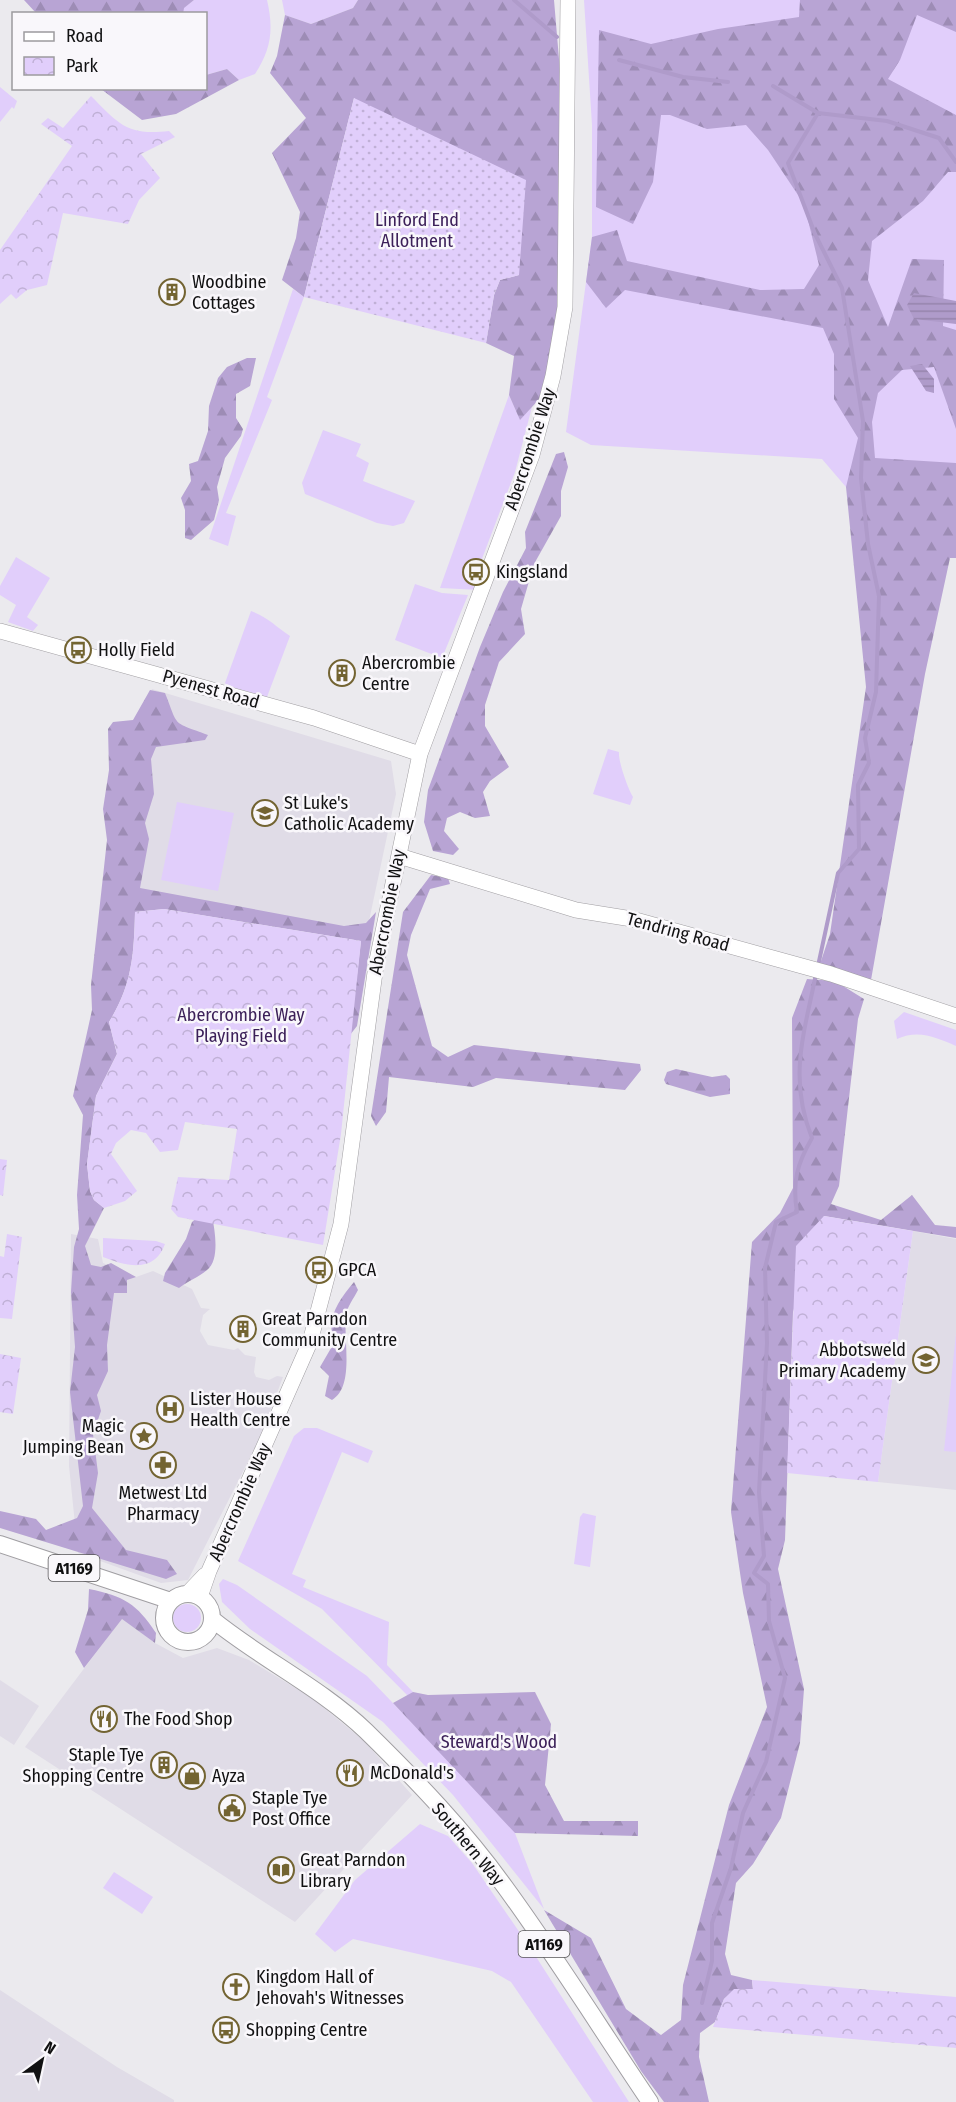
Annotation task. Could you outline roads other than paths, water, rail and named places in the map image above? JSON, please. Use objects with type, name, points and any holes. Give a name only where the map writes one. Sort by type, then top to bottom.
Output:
[{"type":"main road","name":"A1169","points":[[0,1544],[171,1601]]},
{"type":"main road","points":[[147,1594],[165,1626],[172,1636],[184,1642],[200,1639],[209,1626],[209,1606],[194,1595],[171,1601],[165,1613],[165,1626]]},
{"type":"main road","name":"Southern Way","points":[[209,1626],[232,1636],[305,1683],[364,1730],[450,1818],[506,1887],[650,2102]]},
{"type":"street","name":"Abercrombie Way","points":[[194,1595],[209,1571],[257,1466],[310,1342],[318,1315],[341,1224],[376,964],[420,754],[532,455],[553,376],[566,297],[568,0]]},
{"type":"street","name":"Pyenest Road","points":[[0,631],[314,718],[420,754]]},
{"type":"street","name":"Tendring Road","points":[[399,856],[576,910],[632,919],[831,974],[956,1016]]},
{"type":"waterway","points":[[514,0],[557,37]]},
{"type":"waterway","points":[[619,60],[683,77],[728,82]]},
{"type":"waterway","points":[[773,86],[818,113],[887,121],[939,138],[956,162]]},
{"type":"waterway","points":[[818,113],[788,163],[815,234],[842,288],[863,421],[861,478],[868,544],[879,596],[876,692],[865,738],[869,763],[858,785],[859,849],[838,873],[818,966]]},
{"type":"waterway","points":[[702,2003],[712,1961],[712,1923],[731,1868],[743,1813],[766,1762],[785,1678],[769,1621],[768,1584],[754,1573],[764,1556],[759,1492],[767,1343],[765,1268],[776,1222],[797,1212],[795,1191],[797,1174],[812,1138],[801,1096],[800,1076],[803,1036],[816,974]]},
{"type":"place","name":"Woodbine Cottages","points":[[172,292]]},
{"type":"place","name":"Kingsland","points":[[476,572]]},
{"type":"place","name":"Holly Field","points":[[78,650]]},
{"type":"place","name":"Abercrombie Centre","points":[[342,673]]},
{"type":"place","name":"St Luke's Catholic Academy","points":[[265,813]]},
{"type":"place","name":"GPCA","points":[[319,1270]]},
{"type":"place","name":"Great Parndon Community Centre","points":[[243,1329]]},
{"type":"place","name":"Abbotsweld Primary Academy","points":[[926,1360]]},
{"type":"place","name":"Lister House Health Centre","points":[[170,1409]]},
{"type":"place","name":"Magic Jumping Bean","points":[[144,1436]]},
{"type":"place","name":"Metwest Ltd Pharmacy","points":[[163,1465]]},
{"type":"place","name":"The Food Shop","points":[[104,1719]]},
{"type":"place","name":"Staple Tye Shopping Centre","points":[[164,1765]]},
{"type":"place","name":"McDonald's","points":[[350,1773]]},
{"type":"place","name":"Ayza","points":[[192,1776]]},
{"type":"place","name":"Staple Tye Post Office","points":[[232,1808]]},
{"type":"place","name":"Great Parndon Library","points":[[281,1870]]},
{"type":"place","name":"Kingdom Hall of Jehovah's Witnesses","points":[[236,1987]]},
{"type":"place","name":"Shopping Centre","points":[[226,2030]]},
{"type":"park label","name":"Linford End Allotment","points":[[417,230]]},
{"type":"park label","name":"Abercrombie Way Playing Field","points":[[241,1025]]},
{"type":"park label","name":"Steward's Wood","points":[[499,1742]]}]
